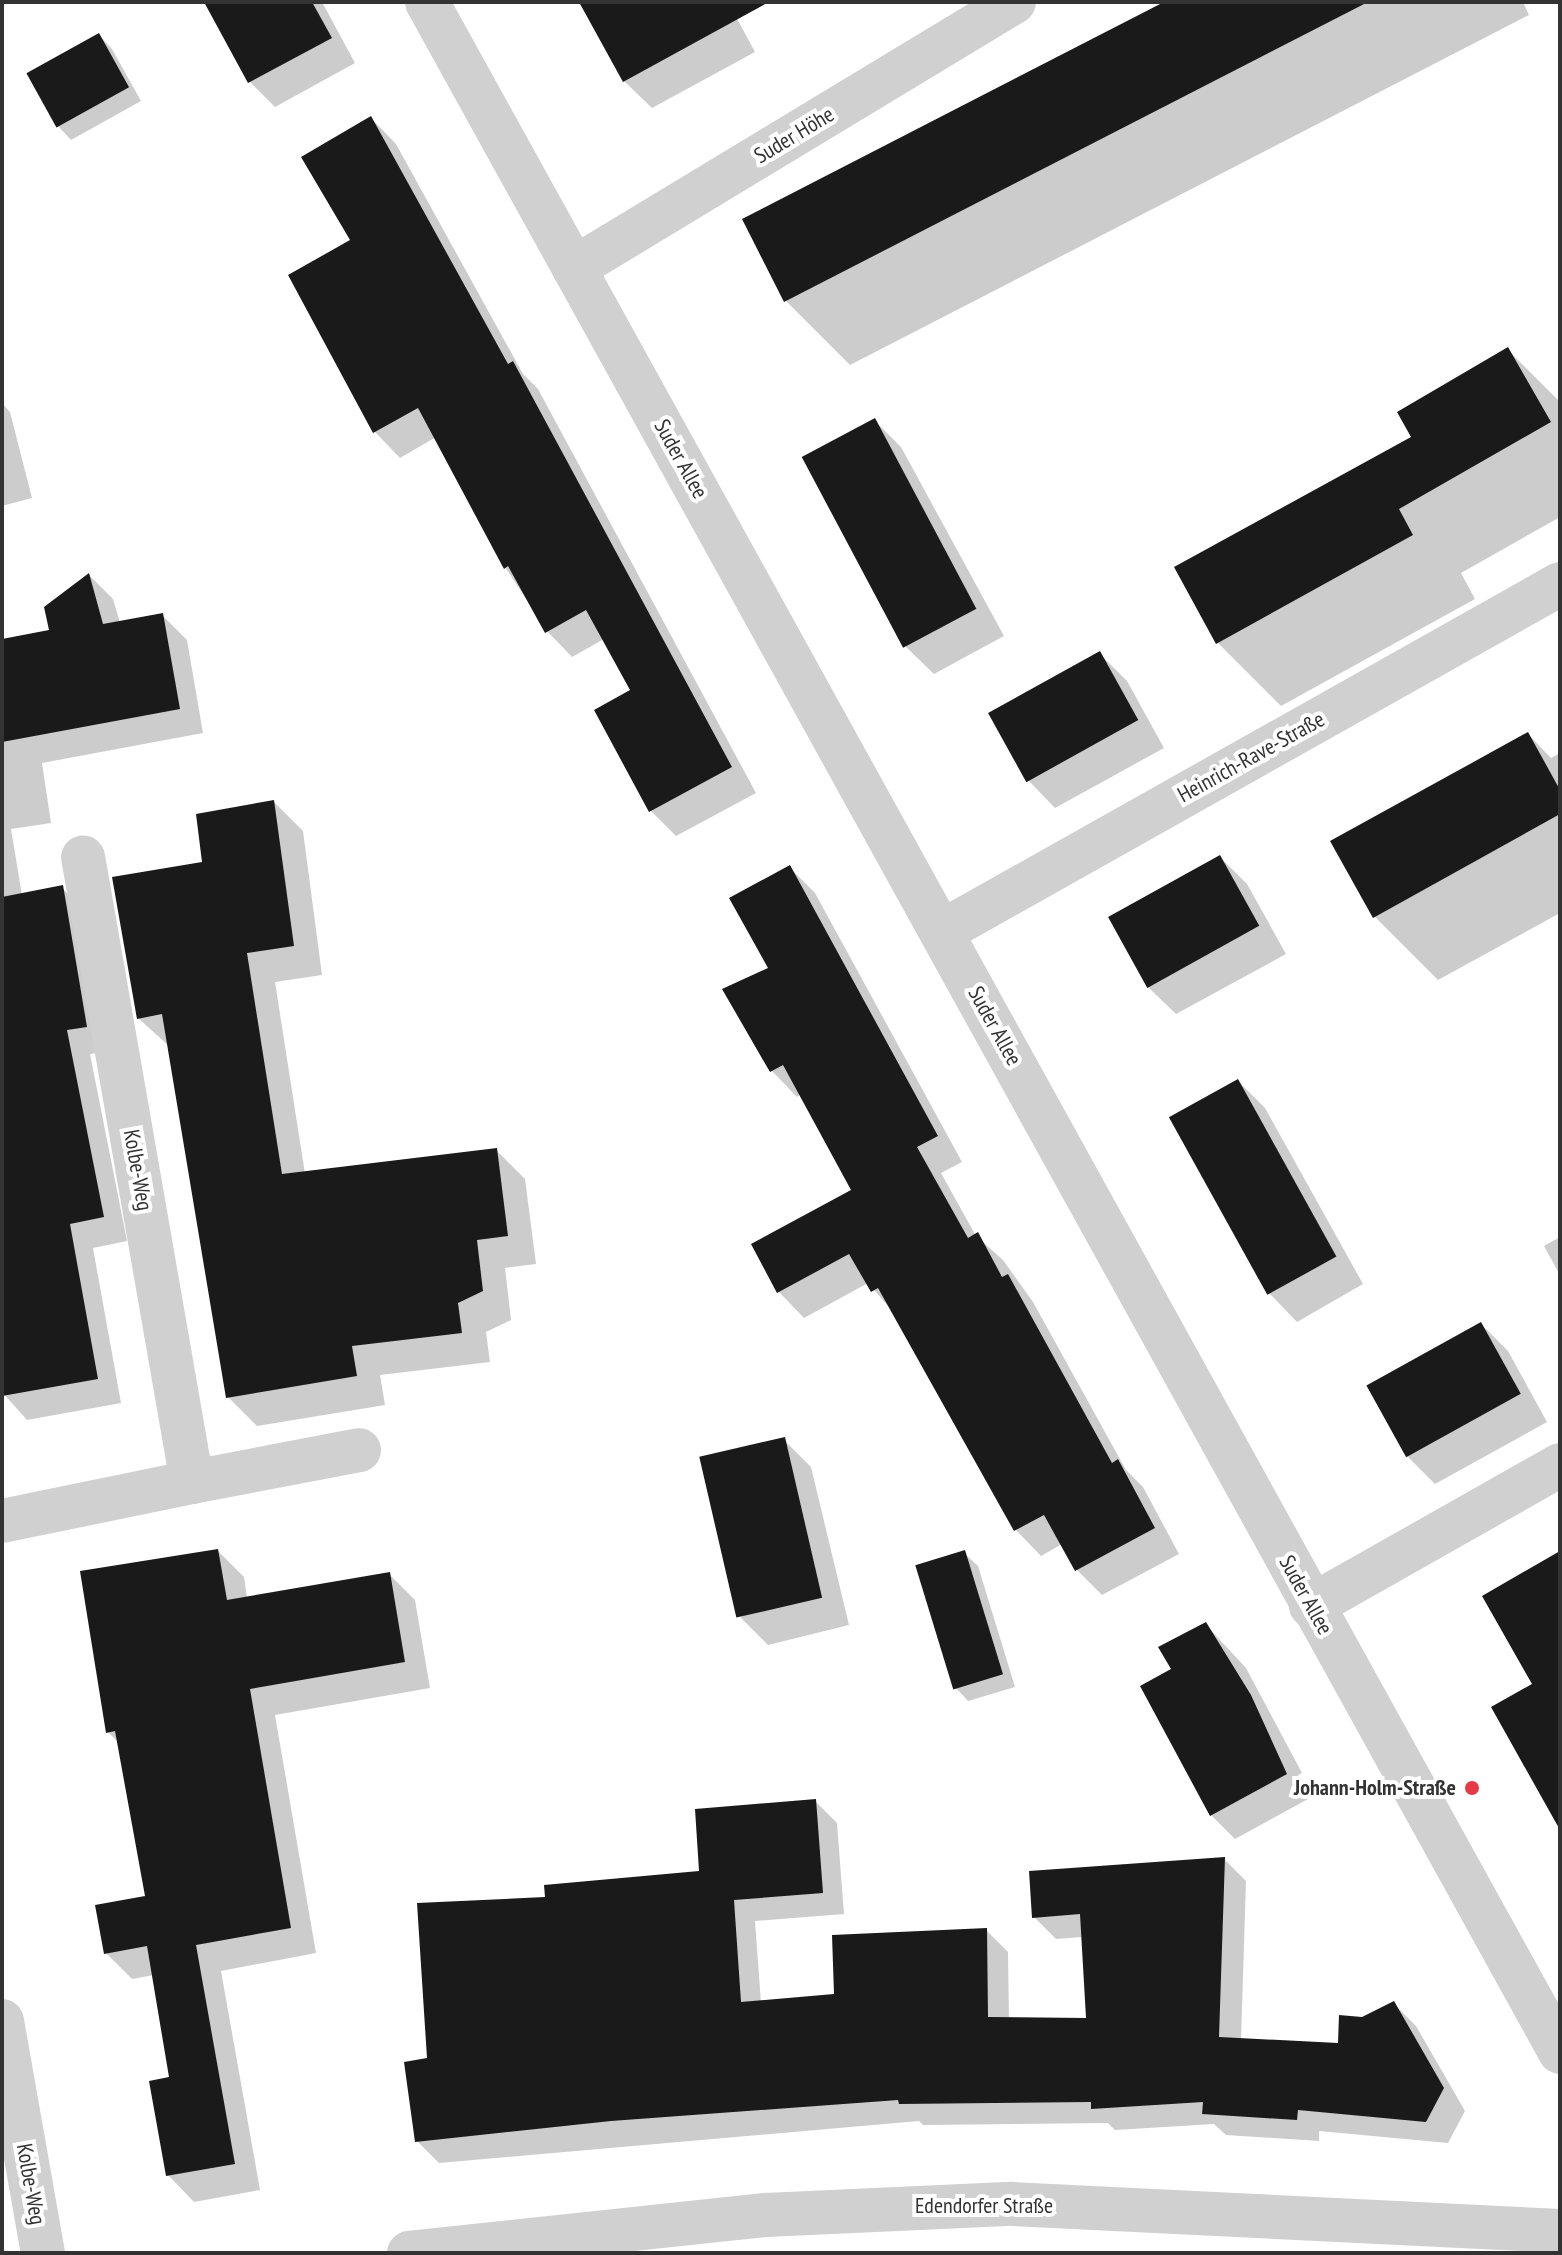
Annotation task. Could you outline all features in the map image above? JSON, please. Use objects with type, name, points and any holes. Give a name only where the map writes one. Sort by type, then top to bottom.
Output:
[{"type":"street","name":"Suder Allee","points":[[427,2],[1560,2052]]},
{"type":"street","name":"Suder Höhe","points":[[574,268],[1014,2]]},
{"type":"street","name":"Heinrich-Rave-Straße","points":[[943,931],[1560,584]]},
{"type":"street","name":"Kolbe-Weg","points":[[83,857],[192,1482]]},
{"type":"street","points":[[2,1521],[359,1450]]},
{"type":"street","points":[[1311,1606],[1560,1465]]},
{"type":"street","name":"Kolbe-Weg","points":[[2,2021],[43,2253]]},
{"type":"street","name":"Edendorfer Straße","points":[[409,2253],[766,2215],[998,2205],[1189,2209],[1560,2231]]},
{"type":"building","points":[[204,2],[312,2],[332,38],[248,83]]},
{"type":"building","points":[[579,2],[769,2],[623,82]]},
{"type":"building","points":[[1164,2],[1368,2],[784,302],[742,219]]},
{"type":"building","points":[[99,33],[129,87],[56,127],[26,73]]},
{"type":"building","points":[[371,116],[508,364],[513,361],[732,767],[649,812],[594,710],[630,690],[586,610],[545,633],[508,566],[504,569],[418,408],[373,433],[288,275],[350,240],[301,157]]},
{"type":"building","points":[[1508,347],[1551,422],[1399,509],[1413,535],[1216,644],[1174,567],[1411,437],[1397,412]]},
{"type":"building","points":[[875,418],[976,609],[903,648],[802,457]]},
{"type":"building","points":[[89,573],[103,624],[163,613],[180,709],[2,742],[2,639],[49,630],[44,607]]},
{"type":"building","points":[[1100,651],[1138,720],[1026,782],[988,713]]},
{"type":"building","points":[[1528,732],[1560,790],[1560,814],[1373,918],[1330,841]]},
{"type":"building","points":[[274,800],[294,946],[247,953],[282,1174],[497,1148],[508,1236],[477,1240],[483,1291],[458,1303],[462,1333],[352,1346],[357,1376],[226,1398],[162,1014],[137,1019],[112,877],[202,862],[196,814]]},
{"type":"building","points":[[1220,855],[1259,926],[1147,988],[1108,917]]},
{"type":"building","points":[[790,865],[938,1136],[917,1147],[968,1238],[978,1232],[1002,1277],[1008,1274],[1112,1463],[1118,1459],[1155,1528],[1075,1571],[1044,1515],[1014,1531],[878,1288],[871,1292],[849,1254],[777,1293],[751,1244],[851,1190],[783,1065],[770,1072],[722,989],[768,968],[729,898]]},
{"type":"building","points":[[63,885],[87,1027],[67,1030],[104,1217],[70,1224],[98,1379],[2,1396],[2,897]]},
{"type":"building","points":[[1238,1079],[1336,1257],[1267,1295],[1169,1117]]},
{"type":"building","points":[[1481,1322],[1521,1394],[1406,1457],[1366,1386]]},
{"type":"building","points":[[785,1437],[822,1598],[736,1618],[699,1457]]},
{"type":"building","points":[[218,1549],[227,1600],[390,1572],[405,1662],[250,1689],[291,1928],[196,1945],[235,2164],[166,2176],[149,2081],[169,2077],[147,1946],[104,1954],[95,1905],[145,1896],[115,1731],[106,1733],[80,1571]]},
{"type":"building","points":[[965,1550],[1003,1674],[953,1690],[915,1565]]},
{"type":"building","points":[[1560,1551],[1560,1830],[1491,1707],[1532,1684],[1482,1596]]},
{"type":"building","points":[[1206,1622],[1251,1695],[1287,1774],[1210,1816],[1140,1686],[1171,1669],[1158,1647]]},
{"type":"building","points":[[816,1799],[823,1893],[734,1900],[741,2002],[834,1994],[832,1935],[987,1928],[988,2017],[1086,2018],[1080,1914],[1032,1918],[1029,1871],[1225,1857],[1219,2037],[1338,2043],[1339,2015],[1362,2017],[1394,2001],[1444,2088],[1426,2122],[1298,2110],[1297,2120],[1202,2114],[1203,2102],[1091,2109],[1091,2102],[899,2104],[898,2100],[611,2121],[415,2142],[404,2062],[427,2058],[417,1903],[545,1897],[544,1885],[699,1871],[695,1809]]},
{"type":"place","name":"Johann-Holm-Straße","points":[[1472,1788]]}]
